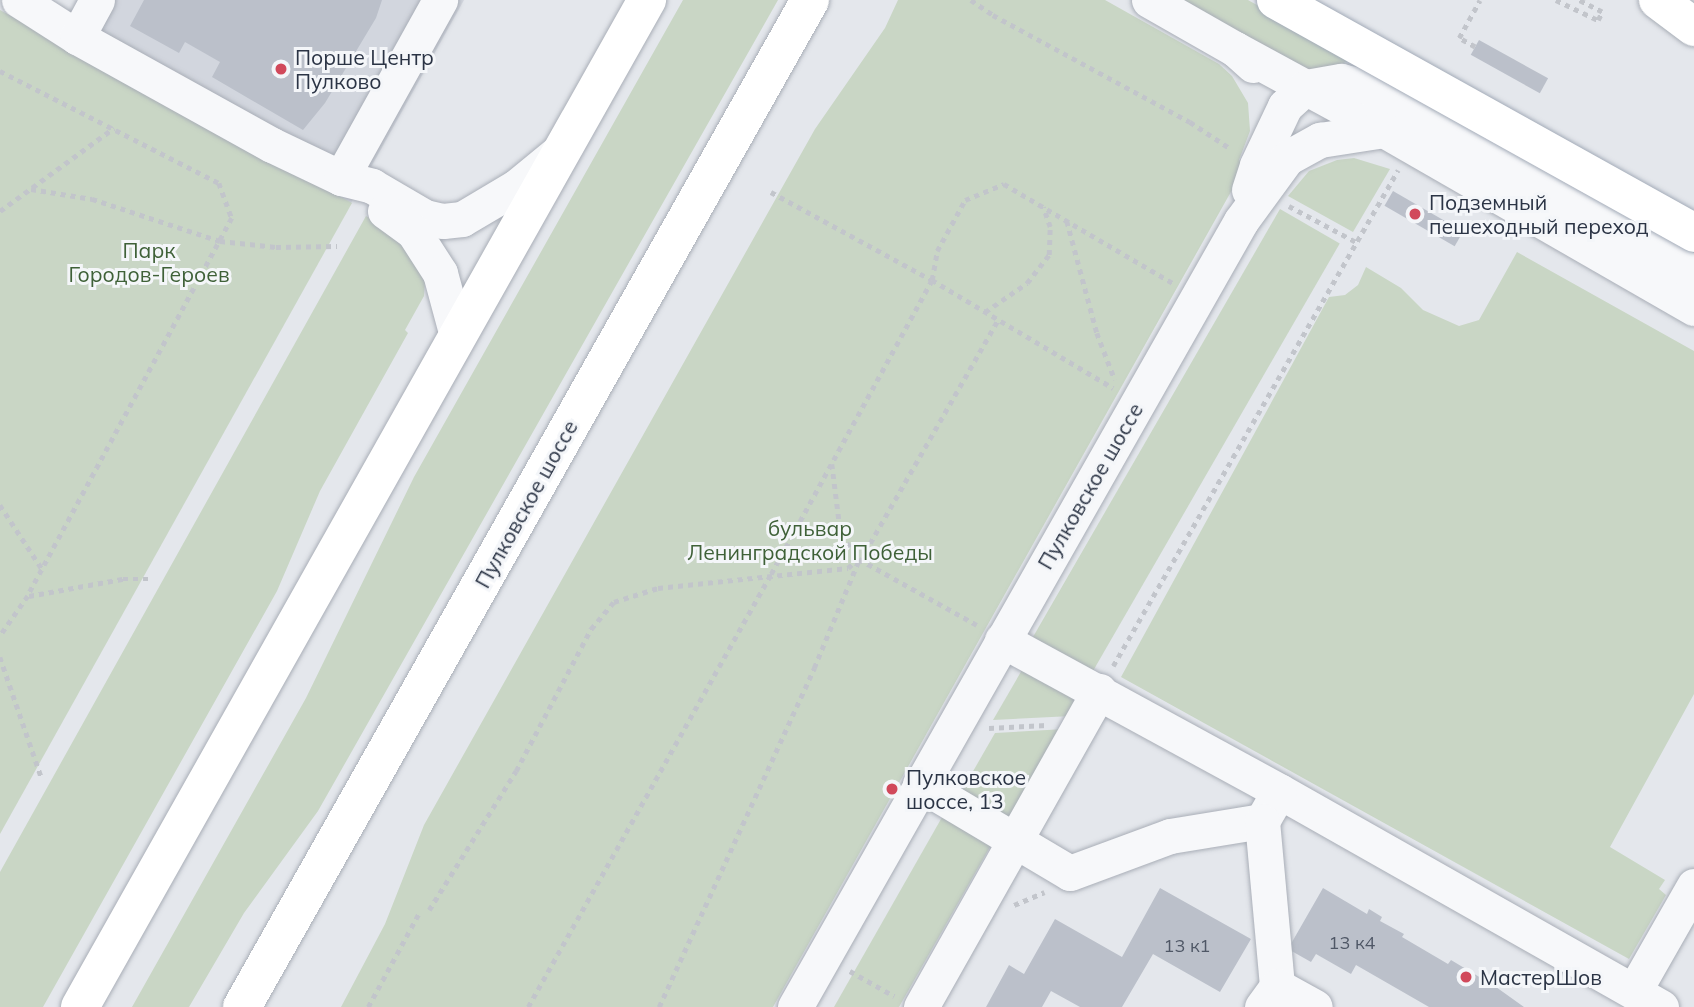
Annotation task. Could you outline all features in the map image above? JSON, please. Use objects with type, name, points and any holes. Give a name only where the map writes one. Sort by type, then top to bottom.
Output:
[{"type":"main road","points":[[80,1007],[647,0]]},
{"type":"main road","name":"Пулковское шоссе","points":[[242,1007],[810,0]]},
{"type":"main road","points":[[1276,0],[1694,233]]},
{"type":"main road","points":[[1659,0],[1694,19]]},
{"type":"main road","points":[[1659,0],[1694,27]]},
{"type":"street","points":[[77,37],[97,0]]},
{"type":"street","points":[[341,178],[440,0]]},
{"type":"street","points":[[1149,0],[1235,50],[1384,130],[1694,308]]},
{"type":"street","points":[[36,5],[77,37],[272,145],[341,178],[372,187],[425,217],[443,221],[462,219],[516,187],[563,148]]},
{"type":"street","points":[[1235,50],[1255,67],[1269,90],[1273,127]]},
{"type":"street","points":[[1306,87],[1341,81],[1368,87],[1694,273]]},
{"type":"street","name":"Пулковское шоссе","points":[[1241,221],[1256,165],[1273,127],[1285,106],[1306,87]]},
{"type":"street","name":"Пулковское шоссе","points":[[795,1007],[1241,221],[1287,158],[1320,140],[1384,130]]},
{"type":"street","points":[[341,178],[365,199],[413,231],[440,274],[457,336]]},
{"type":"street","points":[[1002,640],[1279,791],[1648,999],[1694,886]]},
{"type":"street","points":[[911,1004],[969,922],[1098,691]]},
{"type":"street","points":[[920,784],[1070,873],[1170,836],[1262,821]]},
{"type":"street","points":[[1279,791],[1262,821],[1269,996],[1315,1007]]},
{"type":"path","points":[[971,0],[993,15],[1190,122],[1235,151]]},
{"type":"path","points":[[1475,47],[1459,38],[1480,0]]},
{"type":"path","points":[[1556,0],[1598,20],[1602,12],[1578,0]]},
{"type":"path","points":[[0,71],[219,183],[232,218],[28,596],[1,632]]},
{"type":"path","points":[[0,211],[8,202],[31,189],[114,128]]},
{"type":"path","points":[[1098,691],[1356,242],[1386,197],[1400,166]]},
{"type":"path","points":[[527,1007],[771,574],[932,280],[937,251],[965,200],[1004,184],[1178,286]]},
{"type":"path","points":[[31,189],[92,199],[220,241],[276,247],[337,246]]},
{"type":"path","points":[[771,192],[932,280],[1119,391],[1097,332],[1067,220]]},
{"type":"path","points":[[1277,199],[1356,242]]},
{"type":"path","points":[[0,201],[8,202]]},
{"type":"path","points":[[985,312],[1027,283],[1049,255],[1050,227],[1042,206]]},
{"type":"path","points":[[659,1007],[808,680],[859,559],[998,320]]},
{"type":"path","points":[[832,464],[841,535],[859,559],[1002,640]]},
{"type":"path","points":[[0,505],[42,569]]},
{"type":"path","points":[[429,910],[516,771],[591,629],[614,602],[658,588],[848,568],[859,559]]},
{"type":"path","points":[[28,596],[122,579],[152,579]]},
{"type":"path","points":[[0,657],[41,776]]},
{"type":"path","points":[[981,728],[1081,723]]},
{"type":"path","points":[[969,922],[1036,896],[1059,884],[1070,873]]},
{"type":"path","points":[[368,1007],[419,913]]},
{"type":"path","points":[[846,968],[911,1004]]},
{"type":"shaded area","points":[[82,0],[464,0],[351,203],[59,41]]},
{"type":"green space","points":[[683,0],[778,0],[318,811],[244,913],[189,1007],[132,1007],[306,698],[414,477]]},
{"type":"green space","name":"бульвар Ленинградской Победы","points":[[898,0],[1105,0],[1219,64],[1232,76],[1248,103],[1250,131],[1239,160],[1246,165],[773,1007],[341,1007],[385,924],[424,825],[815,129],[885,28]]},
{"type":"green space","points":[[1172,0],[1248,0],[1353,59],[1313,76]]},
{"type":"green space","name":"Парк Городов-Героев","points":[[0,10],[352,203],[0,834]]},
{"type":"green space","points":[[1354,158],[1390,169],[1353,232],[1288,196],[1309,171],[1337,160]]},
{"type":"green space","points":[[1280,209],[1340,244],[1090,676],[1030,641]]},
{"type":"green space","points":[[366,216],[399,236],[425,282],[424,296],[405,330],[408,333],[320,491],[277,591],[43,1007],[0,1007],[0,872]]},
{"type":"green space","points":[[1517,252],[1694,351],[1694,694],[1610,847],[1665,880],[1659,889],[1666,895],[1629,959],[1121,677],[1329,297],[1345,295],[1358,285],[1366,267],[1401,288],[1423,310],[1459,326],[1479,320]]},
{"type":"green space","points":[[1022,670],[1081,701],[1072,716],[993,720]]},
{"type":"green space","points":[[1065,729],[1011,824],[960,794],[995,733]]},
{"type":"green space","points":[[945,812],[994,840],[899,1007],[834,1007]]},
{"type":"building","name":"Порше Центр Пулково","points":[[144,0],[382,0],[376,18],[325,103],[303,130],[212,77],[220,62],[185,42],[179,53],[130,26]]},
{"type":"building","points":[[1479,40],[1548,78],[1540,93],[1471,55]]},
{"type":"building","name":"Подземный пешеходный переход","points":[[1393,191],[1463,232],[1455,246],[1384,206]]},
{"type":"building","points":[[1160,888],[1251,939],[1220,992],[1153,954],[1122,1007],[1080,1007],[1051,991],[1042,1007],[986,1007],[1009,965],[1024,974],[1055,919],[1122,957]]},
{"type":"building","points":[[1323,888],[1367,914],[1369,909],[1382,917],[1380,921],[1404,934],[1402,937],[1448,964],[1451,960],[1481,978],[1484,973],[1499,982],[1496,987],[1524,1007],[1429,1007],[1356,965],[1351,974],[1316,954],[1311,962],[1288,949]]},
{"type":"place","name":"Порше Центр Пулково","points":[[281,69]]},
{"type":"place","name":"Подземный пешеходный переход","points":[[1415,214]]},
{"type":"place","name":"Пулковское шоссе, 13","points":[[892,789]]},
{"type":"place","name":"МастерШов","points":[[1466,977]]}]
